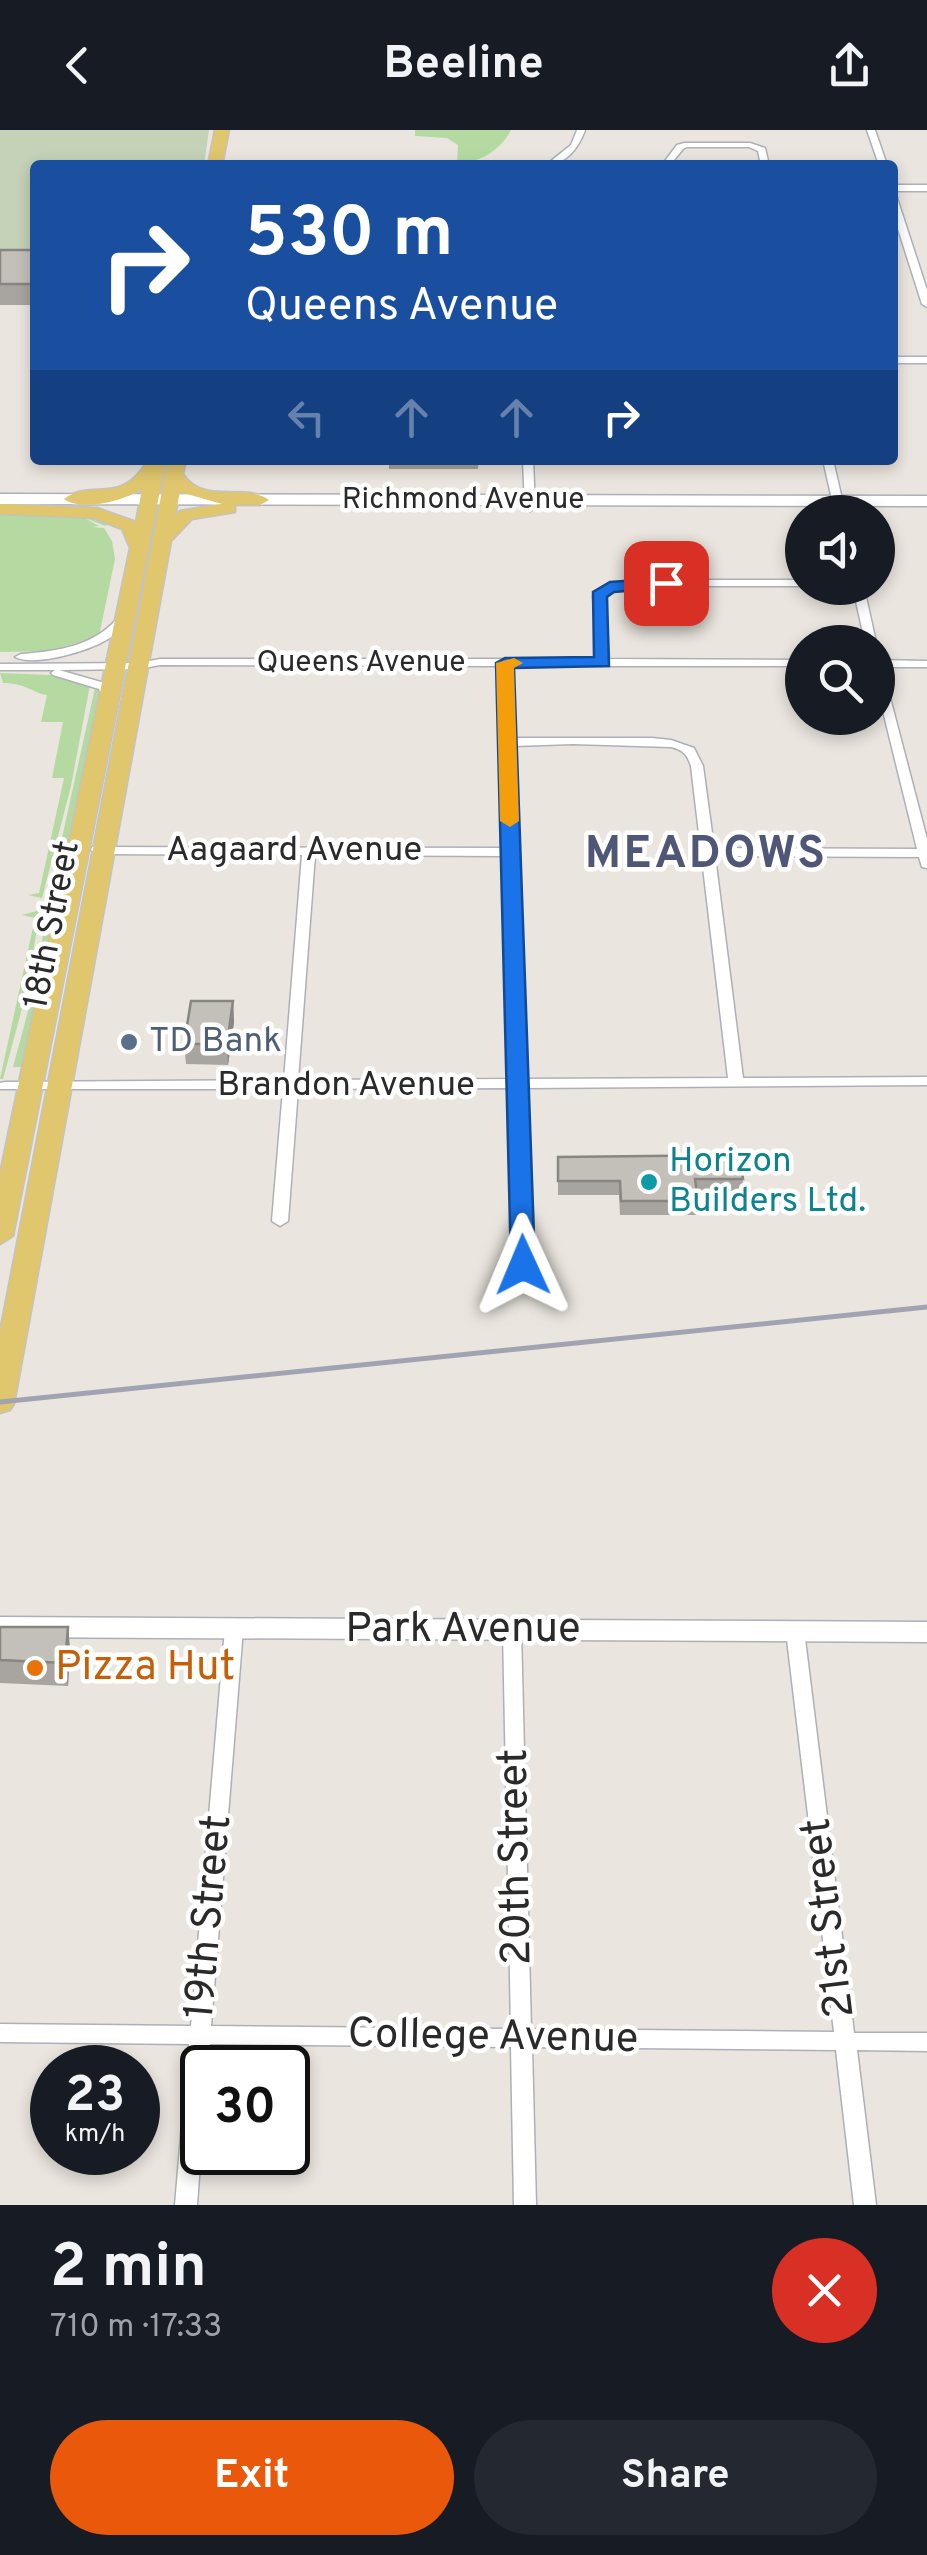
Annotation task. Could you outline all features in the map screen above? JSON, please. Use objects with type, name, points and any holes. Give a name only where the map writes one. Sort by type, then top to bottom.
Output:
[{"type":"main road","points":[[216,160],[222,130]]},
{"type":"main road","points":[[233,160],[238,130]]},
{"type":"main road","points":[[68,499],[132,490],[144,482],[154,465]]},
{"type":"main road","name":"18th Street","points":[[0,1404],[58,1085],[109,700],[135,662],[127,612],[156,465]]},
{"type":"main road","points":[[176,467],[179,486],[190,492],[260,500]]},
{"type":"main road","name":"18th Street","points":[[0,1236],[30,1086],[135,662],[176,467]]},
{"type":"main road","name":"Richmond Avenue","points":[[0,499],[148,503]]},
{"type":"main road","name":"Richmond Avenue","points":[[0,508],[260,500],[785,507]]},
{"type":"main road","name":"Richmond Avenue","points":[[895,504],[927,501]]},
{"type":"main road","name":"Richmond Avenue","points":[[169,503],[234,508],[530,504]]},
{"type":"main road","points":[[0,508],[107,515],[130,526],[139,548]]},
{"type":"main road","points":[[162,541],[186,515],[234,508]]},
{"type":"main road","name":"Richmond Avenue","points":[[895,509],[927,509]]},
{"type":"main road","name":"Park Avenue","points":[[0,1627],[927,1632]]},
{"type":"street","points":[[557,160],[575,146],[581,130]]},
{"type":"street","points":[[871,130],[881,160]]},
{"type":"street","points":[[670,160],[680,147],[687,145],[750,145],[762,150],[765,160]]},
{"type":"street","points":[[898,188],[927,188]]},
{"type":"street","points":[[898,214],[927,304]]},
{"type":"street","points":[[898,360],[927,360]]},
{"type":"street","points":[[528,465],[530,504]]},
{"type":"street","points":[[829,465],[835,495]]},
{"type":"street","points":[[603,663],[599,596],[610,587],[632,583],[785,584]]},
{"type":"street","points":[[6,662],[88,644],[115,630],[127,612]]},
{"type":"street","points":[[6,662],[88,681],[108,691],[109,700]]},
{"type":"street","name":"Queens Avenue","points":[[6,662],[785,663]]},
{"type":"street","points":[[505,663],[523,1265]]},
{"type":"street","points":[[895,665],[927,664]]},
{"type":"street","points":[[707,852],[926,858],[895,734]]},
{"type":"street","points":[[509,742],[680,745],[692,752],[697,766],[736,1083]]},
{"type":"street","name":"Aagaard Avenue","points":[[90,850],[510,852]]},
{"type":"street","points":[[280,1221],[309,852]]},
{"type":"street","name":"Brandon Avenue","points":[[5,1086],[927,1081]]},
{"type":"street","name":"19th Street","points":[[186,2205],[234,1629]]},
{"type":"street","name":"20th Street","points":[[512,1630],[525,2205]]},
{"type":"street","name":"21st Street","points":[[795,1631],[865,2205]]},
{"type":"street","name":"College Avenue","points":[[0,2034],[927,2042]]},
{"type":"green space","points":[[0,130],[209,130],[205,160],[30,160],[30,256],[0,256]]},
{"type":"green space","points":[[415,130],[511,130],[501,144],[475,160],[457,160],[458,145],[447,138],[415,136]]},
{"type":"green space","points":[[0,511],[72,514],[115,521],[105,526],[83,517],[99,526],[92,527],[104,528],[112,541],[115,559],[99,636],[52,651],[0,652]]},
{"type":"green space","points":[[0,673],[50,675],[90,685],[71,786],[42,898],[28,895],[39,893],[64,778],[52,778],[63,722],[41,722],[47,695],[3,683]]},
{"type":"green space","points":[[95,688],[101,691],[69,856],[58,856]]},
{"type":"green space","points":[[40,910],[27,990],[0,1079],[35,918],[22,915]]},
{"type":"green space","points":[[47,911],[55,918],[25,1067],[13,1067],[34,989]]},
{"type":"building","points":[[0,250],[30,250],[30,284],[0,284]]},
{"type":"building","points":[[191,1001],[233,1001],[227,1044],[184,1044]]},
{"type":"building","points":[[740,1155],[743,1179],[695,1179],[698,1201],[621,1201],[620,1181],[558,1181],[558,1157]]},
{"type":"building","points":[[0,1627],[68,1627],[65,1663],[0,1660]]},
{"type":"railway","points":[[0,1402],[927,1307]]},
{"type":"slow traffic","points":[[510,821],[505,663],[514,663]]},
{"type":"place","name":"TD Bank","points":[[129,1042]]},
{"type":"place","name":"Horizon Builders Ltd.","points":[[649,1182]]},
{"type":"place","name":"Pizza Hut","points":[[35,1668]]},
{"type":"district","name":"MEADOWS","points":[[706,855]]},
{"type":"route","points":[[523,1265],[505,663],[603,663],[599,596],[610,587],[666,583]]}]
